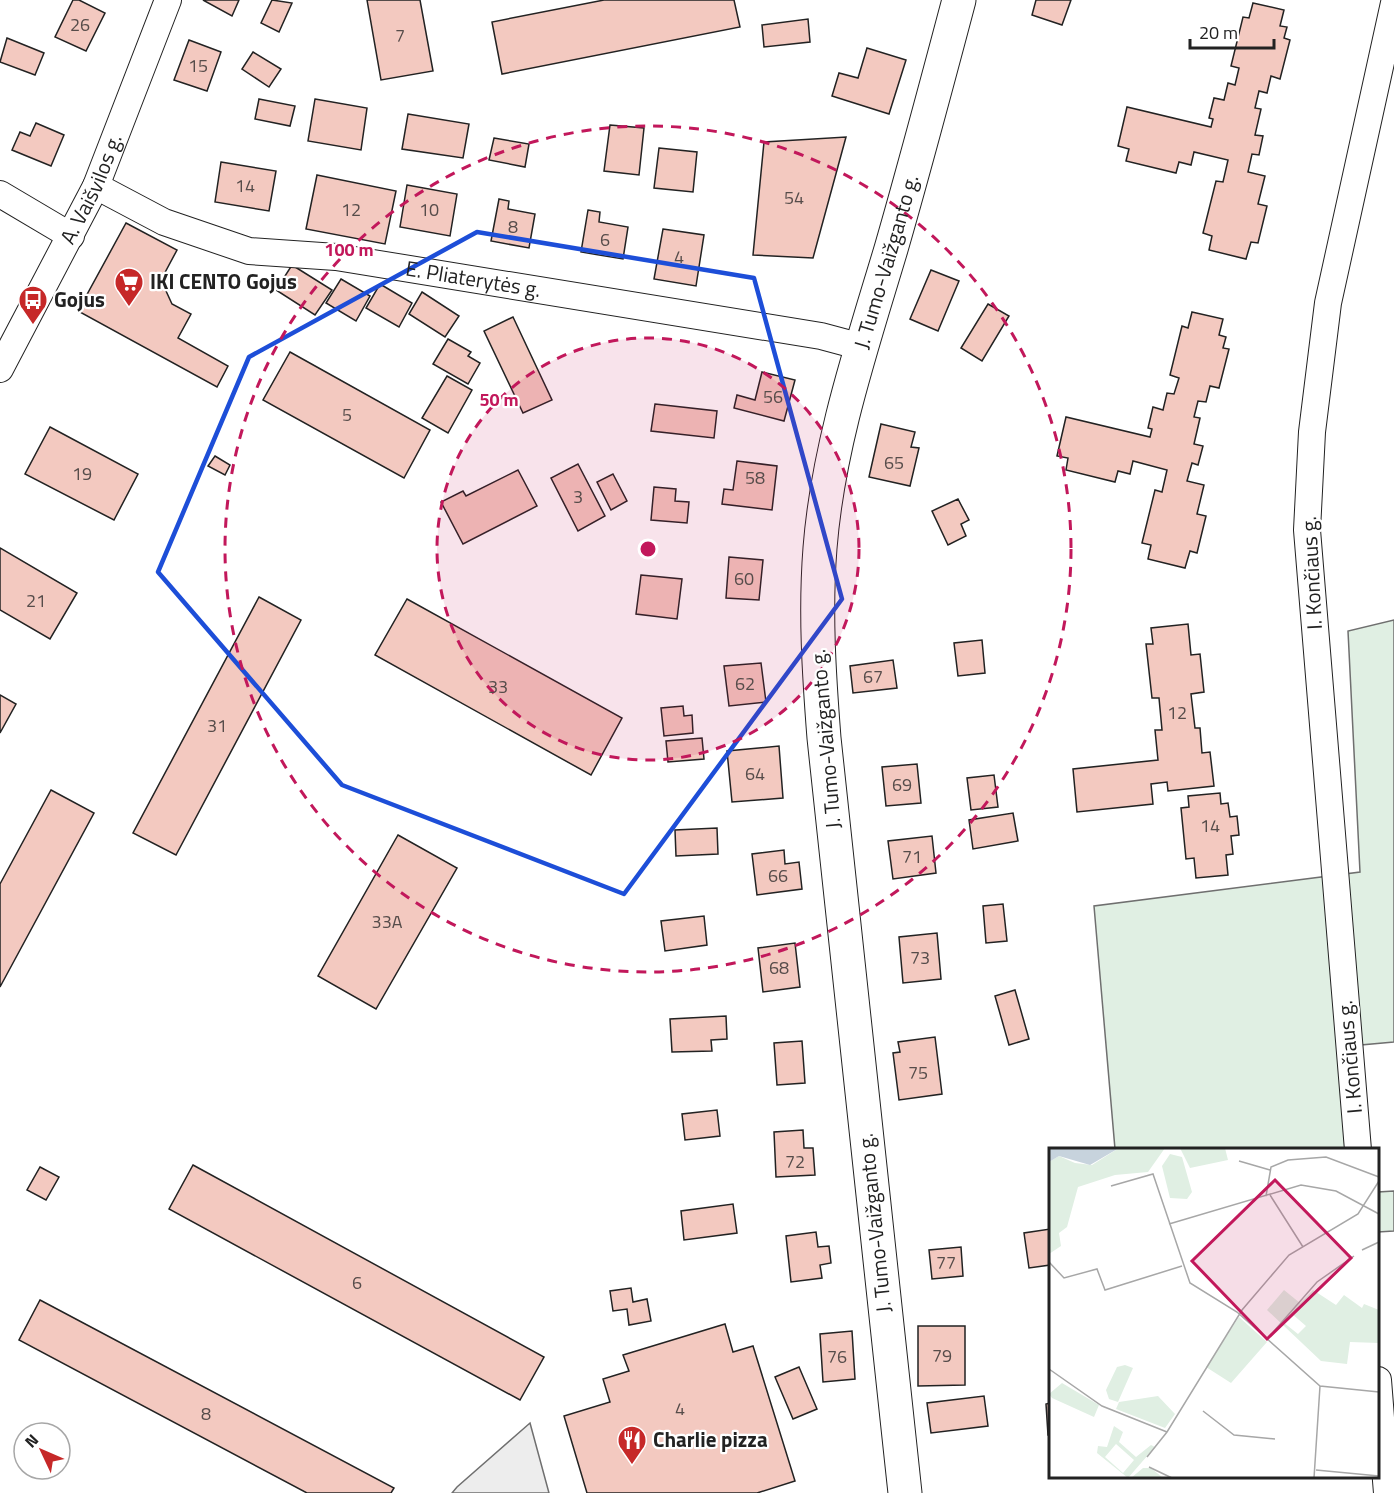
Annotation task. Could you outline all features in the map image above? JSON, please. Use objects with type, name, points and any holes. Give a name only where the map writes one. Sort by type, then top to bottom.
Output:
[{"type":"main road","name":"J. Tumo-Vaižganto g.","points":[[905,1493],[818,663],[818,582],[827,494],[862,347],[959,0]]},
{"type":"street","name":"A. Vaišvilos g.","points":[[0,369],[96,186],[168,0]]},
{"type":"street","name":"I. Končiaus g.","points":[[1358,1148],[1307,530],[1312,432],[1328,303],[1394,3]]},
{"type":"street","name":"E. Pliaterytės g.","points":[[96,186],[164,222],[249,251],[336,257],[821,336],[862,347]]},
{"type":"street","points":[[0,194],[71,236]]},
{"type":"street","points":[[1379,1403],[1387,1493]]},
{"type":"highlighted area","points":[[477,232],[754,278],[842,599],[624,894],[342,785],[158,572],[249,357]]},
{"type":"green space","points":[[1394,620],[1394,1042],[1361,1045],[1370,1148],[1115,1148],[1094,906],[1360,872],[1348,631]]},
{"type":"green space","points":[[1394,1191],[1394,1231],[1379,1232],[1379,1192]]},
{"type":"shaded area","points":[[530,1423],[549,1493],[452,1493],[457,1487]]},
{"type":"building","points":[[73,0],[79,0],[105,13],[86,51],[55,37]]},
{"type":"building","points":[[203,0],[239,0],[232,16]]},
{"type":"building","points":[[272,0],[292,3],[279,32],[261,23]]},
{"type":"building","points":[[367,0],[420,0],[433,71],[381,80]]},
{"type":"building","points":[[604,0],[734,0],[740,27],[502,74],[492,22]]},
{"type":"building","points":[[1036,0],[1071,0],[1062,25],[1032,15]]},
{"type":"building","points":[[1253,3],[1284,10],[1280,26],[1287,27],[1284,38],[1290,40],[1280,79],[1271,76],[1267,93],[1259,91],[1255,108],[1261,109],[1255,135],[1263,136],[1259,155],[1252,154],[1248,172],[1265,176],[1258,204],[1267,206],[1258,243],[1251,242],[1246,259],[1209,250],[1212,236],[1203,233],[1216,181],[1223,182],[1228,160],[1194,152],[1191,165],[1179,162],[1176,173],[1126,161],[1129,149],[1118,146],[1127,107],[1211,127],[1213,119],[1209,118],[1214,98],[1224,100],[1228,83],[1235,85],[1239,68],[1231,66],[1243,17],[1249,18]]},
{"type":"building","points":[[808,19],[810,42],[764,47],[762,25]]},
{"type":"building","points":[[7,38],[44,53],[35,75],[0,62]]},
{"type":"building","points":[[189,40],[221,52],[207,91],[174,80]]},
{"type":"building","points":[[867,48],[906,60],[889,114],[832,96],[839,73],[858,78]]},
{"type":"building","points":[[253,52],[281,69],[269,87],[242,69]]},
{"type":"building","points":[[259,99],[295,106],[290,126],[255,119]]},
{"type":"building","points":[[315,99],[367,108],[361,150],[308,141]]},
{"type":"building","points":[[408,114],[469,124],[463,158],[402,149]]},
{"type":"building","points":[[36,123],[64,135],[51,166],[12,150],[20,132],[30,136]]},
{"type":"building","points":[[610,125],[644,128],[639,175],[604,171]]},
{"type":"building","points":[[846,137],[813,258],[753,255],[764,142]]},
{"type":"building","points":[[494,138],[529,144],[525,167],[489,160]]},
{"type":"building","points":[[659,148],[697,152],[693,192],[654,188]]},
{"type":"building","points":[[221,162],[276,171],[269,211],[215,202]]},
{"type":"building","points":[[317,175],[396,191],[385,244],[306,229]]},
{"type":"building","points":[[407,185],[457,194],[450,236],[400,227]]},
{"type":"building","points":[[499,199],[509,201],[508,209],[535,214],[529,248],[491,241]]},
{"type":"building","points":[[588,210],[600,212],[599,222],[628,227],[623,259],[581,252]]},
{"type":"building","name":"IKI CENTO Gojus","points":[[126,223],[177,250],[161,280],[172,304],[191,314],[178,338],[228,366],[217,387],[78,311]]},
{"type":"building","points":[[663,229],[704,235],[696,286],[654,279]]},
{"type":"building","points":[[292,265],[332,290],[315,315],[276,290]]},
{"type":"building","points":[[931,270],[959,281],[938,331],[910,319]]},
{"type":"building","points":[[341,279],[370,296],[356,321],[326,303]]},
{"type":"building","points":[[380,284],[412,303],[399,327],[366,308]]},
{"type":"building","points":[[422,292],[459,316],[445,337],[409,314]]},
{"type":"building","points":[[988,304],[1009,316],[982,361],[961,348]]},
{"type":"building","points":[[1192,312],[1223,319],[1219,335],[1226,337],[1223,348],[1229,349],[1219,388],[1210,386],[1206,402],[1198,401],[1194,417],[1200,418],[1194,444],[1203,446],[1198,465],[1192,463],[1187,481],[1204,485],[1197,514],[1206,516],[1197,553],[1190,551],[1185,568],[1148,559],[1151,545],[1142,543],[1155,490],[1162,492],[1167,470],[1133,461],[1130,474],[1118,471],[1115,482],[1066,470],[1068,458],[1057,456],[1066,417],[1150,437],[1152,429],[1148,428],[1153,407],[1163,410],[1167,393],[1174,394],[1179,378],[1170,375],[1182,326],[1188,328]]},
{"type":"building","points":[[513,317],[552,400],[523,413],[484,331]]},
{"type":"building","points":[[448,339],[471,352],[468,356],[480,363],[468,384],[433,364]]},
{"type":"building","points":[[290,352],[430,430],[404,478],[263,400]]},
{"type":"building","points":[[762,372],[795,380],[784,421],[734,408],[737,395],[755,400]]},
{"type":"building","points":[[447,376],[472,390],[448,433],[422,418]]},
{"type":"building","points":[[655,404],[717,411],[714,438],[651,431]]},
{"type":"building","points":[[881,424],[915,432],[911,447],[919,448],[910,486],[869,477]]},
{"type":"building","points":[[50,427],[138,474],[114,520],[25,474]]},
{"type":"building","points":[[215,456],[230,465],[225,475],[208,466]]},
{"type":"building","points":[[737,461],[777,466],[772,510],[722,504],[724,489],[733,490]]},
{"type":"building","points":[[578,464],[605,516],[578,531],[551,478]]},
{"type":"building","points":[[518,470],[537,506],[463,544],[441,502],[463,491],[466,496]]},
{"type":"building","points":[[613,474],[627,501],[611,510],[597,482]]},
{"type":"building","points":[[654,487],[676,489],[675,501],[689,502],[687,523],[651,520]]},
{"type":"building","points":[[958,499],[969,520],[961,524],[966,536],[948,545],[932,511]]},
{"type":"building","points":[[0,548],[77,593],[50,639],[0,610]]},
{"type":"building","points":[[729,557],[763,560],[759,600],[726,598]]},
{"type":"building","points":[[641,575],[682,579],[677,619],[636,614]]},
{"type":"building","points":[[259,597],[301,620],[176,855],[133,833]]},
{"type":"building","points":[[407,599],[622,718],[591,775],[375,655]]},
{"type":"building","points":[[1188,624],[1191,655],[1200,654],[1204,692],[1191,694],[1195,728],[1200,728],[1202,753],[1210,752],[1214,786],[1168,791],[1167,782],[1151,784],[1153,804],[1077,812],[1073,769],[1158,760],[1155,730],[1162,730],[1159,698],[1152,698],[1146,644],[1153,644],[1151,628]]},
{"type":"building","points":[[982,640],[985,673],[958,676],[954,643]]},
{"type":"building","points":[[893,660],[897,688],[853,693],[850,666]]},
{"type":"building","points":[[761,663],[766,702],[729,706],[724,666]]},
{"type":"building","points":[[0,695],[16,704],[0,733]]},
{"type":"building","points":[[683,706],[684,716],[692,715],[693,733],[664,736],[661,708]]},
{"type":"building","points":[[702,738],[704,759],[668,762],[666,741]]},
{"type":"building","points":[[779,746],[783,798],[732,802],[727,751]]},
{"type":"building","points":[[917,764],[921,803],[886,806],[882,767]]},
{"type":"building","points":[[994,775],[998,807],[971,810],[967,778]]},
{"type":"building","points":[[51,790],[94,813],[0,987],[0,884]]},
{"type":"building","points":[[1220,793],[1221,804],[1228,803],[1230,817],[1237,816],[1239,835],[1231,836],[1233,854],[1226,855],[1228,875],[1196,878],[1194,858],[1186,859],[1181,808],[1189,807],[1188,796]]},
{"type":"building","points":[[1013,813],[1018,841],[973,849],[969,820]]},
{"type":"building","points":[[717,828],[718,854],[676,856],[675,830]]},
{"type":"building","points":[[398,835],[457,868],[376,1009],[318,976]]},
{"type":"building","points":[[932,836],[936,873],[893,879],[888,841]]},
{"type":"building","points":[[784,850],[785,864],[799,862],[802,889],[757,895],[752,854]]},
{"type":"building","points":[[1003,904],[1007,941],[986,943],[983,906]]},
{"type":"building","points":[[704,916],[707,945],[665,951],[661,921]]},
{"type":"building","points":[[937,933],[941,979],[903,983],[899,937]]},
{"type":"building","points":[[795,943],[800,987],[763,992],[758,948]]},
{"type":"building","points":[[1015,990],[1029,1039],[1009,1045],[995,996]]},
{"type":"building","points":[[726,1016],[727,1039],[711,1040],[712,1051],[672,1052],[670,1019]]},
{"type":"building","points":[[935,1037],[942,1094],[899,1100],[893,1053],[900,1052],[898,1042]]},
{"type":"building","points":[[802,1041],[805,1083],[777,1085],[774,1043]]},
{"type":"building","points":[[717,1110],[720,1136],[685,1140],[682,1114]]},
{"type":"building","points":[[803,1130],[804,1148],[813,1148],[815,1175],[776,1177],[774,1132]]},
{"type":"building","points":[[193,1165],[544,1357],[520,1400],[169,1209]]},
{"type":"building","points":[[40,1167],[59,1177],[46,1200],[27,1190]]},
{"type":"building","points":[[733,1204],[737,1233],[684,1240],[681,1211]]},
{"type":"building","points":[[1049,1229],[1049,1265],[1029,1268],[1024,1233]]},
{"type":"building","points":[[816,1232],[818,1247],[829,1246],[831,1263],[820,1265],[822,1278],[791,1282],[786,1236]]},
{"type":"building","points":[[961,1247],[963,1276],[932,1279],[929,1250]]},
{"type":"building","points":[[631,1288],[633,1302],[647,1299],[651,1321],[629,1325],[627,1309],[613,1311],[610,1291]]},
{"type":"building","points":[[40,1300],[394,1488],[391,1493],[307,1493],[19,1340]]},
{"type":"building","points":[[725,1324],[733,1352],[753,1346],[795,1481],[757,1493],[587,1493],[564,1416],[610,1402],[603,1379],[629,1371],[623,1355]]},
{"type":"building","points":[[918,1326],[965,1326],[965,1385],[918,1386]]},
{"type":"building","points":[[852,1331],[855,1379],[823,1382],[820,1334]]},
{"type":"building","points":[[799,1367],[817,1409],[793,1419],[775,1377]]},
{"type":"building","points":[[984,1396],[988,1426],[931,1433],[927,1403]]},
{"type":"building","points":[[1049,1403],[1049,1435],[1048,1435],[1046,1404]]},
{"type":"place","name":"IKI CENTO Gojus","points":[[129,308]]},
{"type":"place","name":"Gojus","points":[[33,326]]},
{"type":"place","name":"Charlie pizza","points":[[632,1466]]}]
